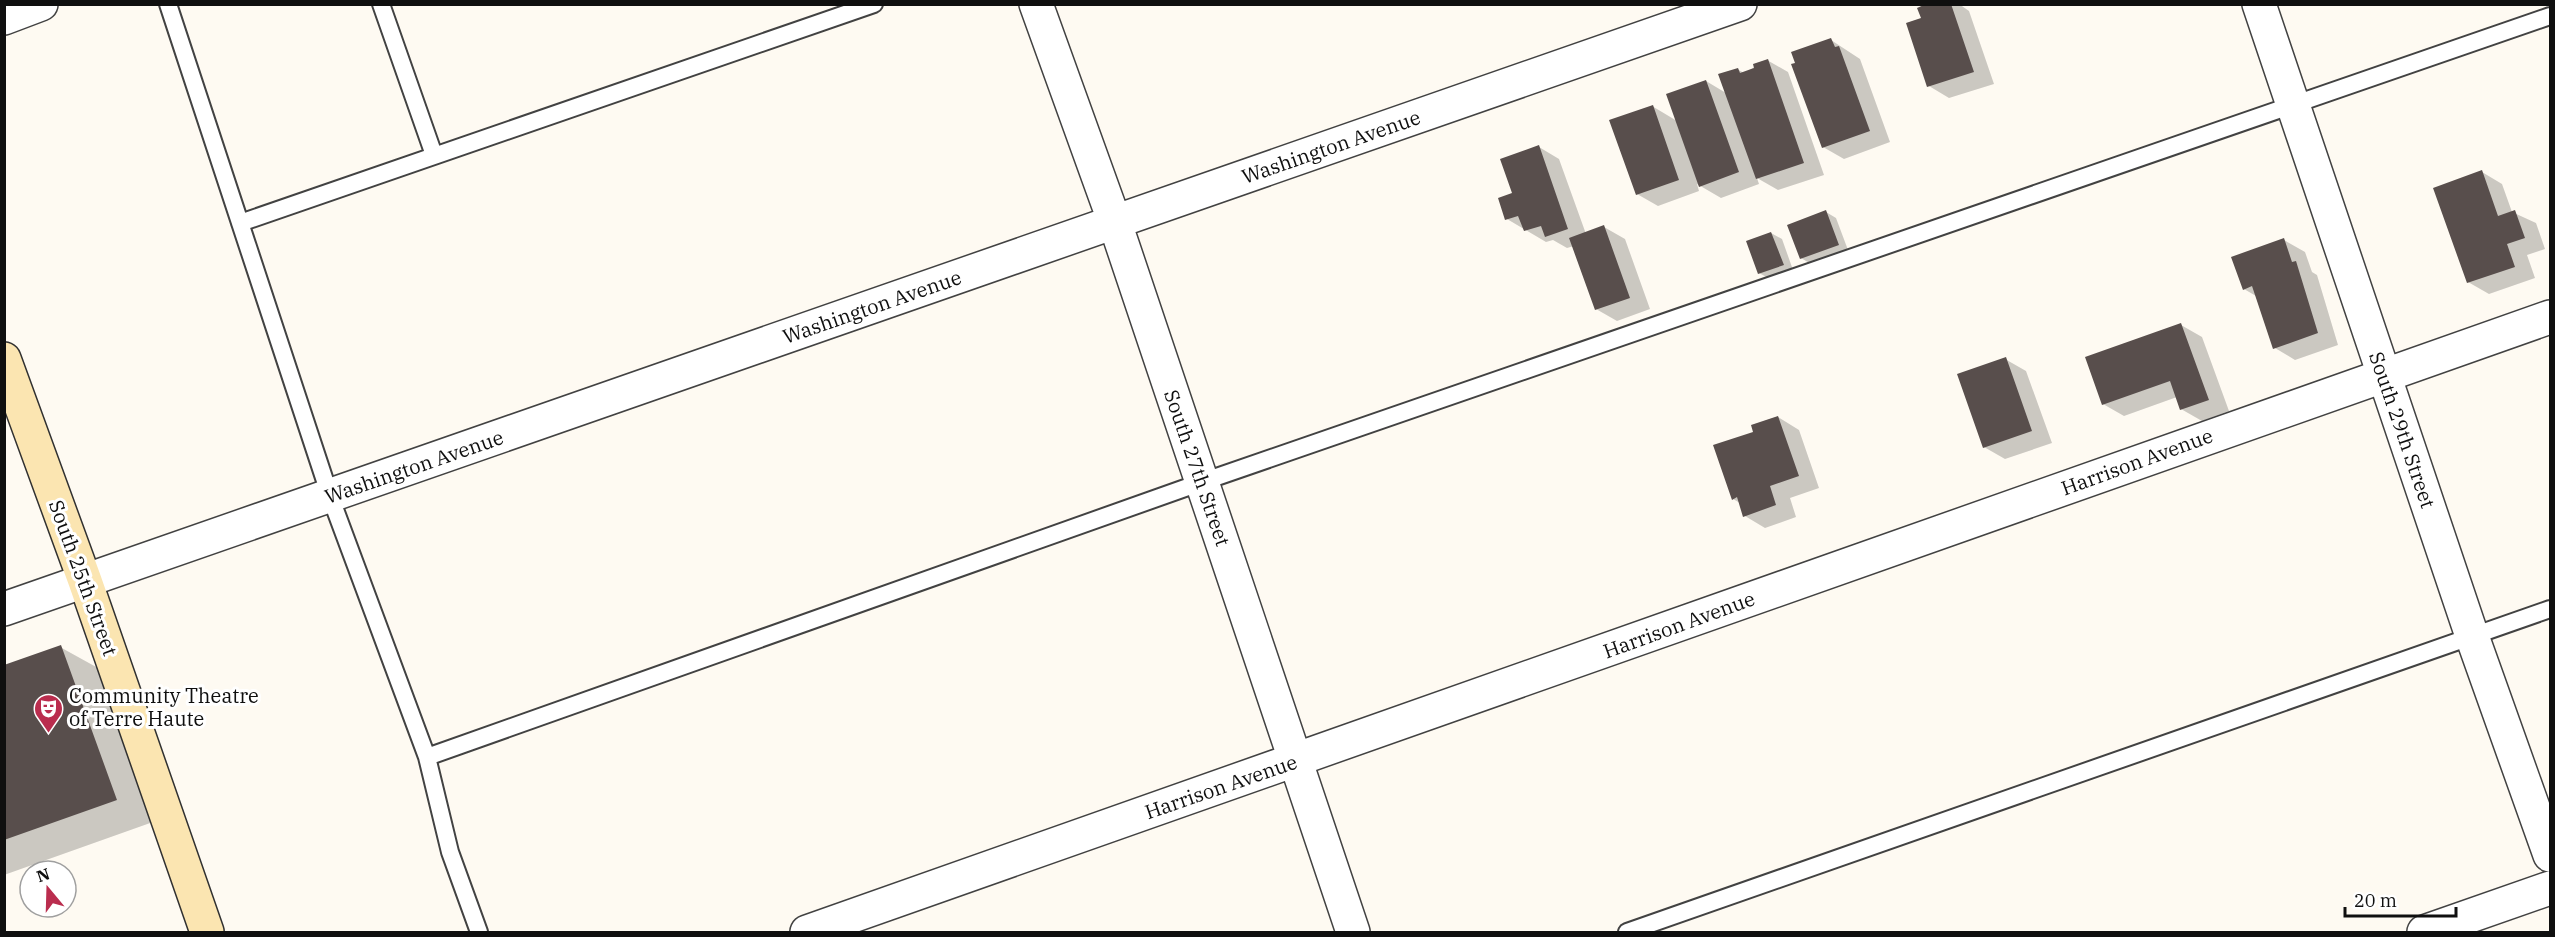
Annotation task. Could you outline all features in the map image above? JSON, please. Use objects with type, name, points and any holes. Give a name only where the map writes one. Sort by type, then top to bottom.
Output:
[{"type":"main road","name":"South 25th Street","points":[[4,359],[85,581],[207,933]]},
{"type":"street","points":[[4,18],[41,4]]},
{"type":"street","name":"South 27th Street","points":[[1036,4],[1115,222],[1353,933]]},
{"type":"street","name":"Washington Avenue","points":[[4,609],[1740,4]]},
{"type":"street","name":"South 29th Street","points":[[2259,4],[2472,636],[2550,855]]},
{"type":"street","name":"Harrison Avenue","points":[[807,933],[2550,317]]},
{"type":"street","points":[[2424,933],[2550,888]]},
{"type":"lane","points":[[168,4],[330,496],[427,757],[450,852],[479,933]]},
{"type":"lane","points":[[381,4],[434,155]]},
{"type":"lane","points":[[240,223],[874,4]]},
{"type":"lane","points":[[427,757],[1202,482],[2550,15]]},
{"type":"lane","points":[[1627,933],[2550,609]]},
{"type":"building","points":[[1926,4],[1951,4],[1974,72],[1927,87],[1906,23],[1921,18],[1917,8]]},
{"type":"building","points":[[1831,38],[1835,47],[1839,46],[1870,131],[1822,148],[1791,64],[1795,63],[1791,52]]},
{"type":"building","points":[[1768,59],[1804,163],[1756,179],[1718,74],[1738,68],[1740,73],[1754,68],[1753,64]]},
{"type":"building","points":[[1706,80],[1739,172],[1699,187],[1666,94]]},
{"type":"building","points":[[1653,105],[1679,180],[1636,195],[1609,120]]},
{"type":"building","points":[[1539,145],[1568,229],[1545,237],[1541,226],[1524,231],[1518,216],[1505,220],[1498,198],[1512,193],[1500,159]]},
{"type":"building","points":[[2482,170],[2498,216],[2515,210],[2525,238],[2507,244],[2515,267],[2467,283],[2433,188]]},
{"type":"building","points":[[1826,210],[1839,245],[1800,259],[1787,225]]},
{"type":"building","points":[[1604,225],[1630,298],[1595,310],[1569,238]]},
{"type":"building","points":[[1771,232],[1784,265],[1758,274],[1746,241]]},
{"type":"building","points":[[2284,238],[2292,262],[2296,261],[2318,333],[2273,349],[2252,286],[2243,290],[2231,257]]},
{"type":"building","points":[[2181,323],[2209,400],[2180,410],[2170,381],[2102,405],[2085,357]]},
{"type":"building","points":[[2006,357],[2032,431],[1983,448],[1957,374]]},
{"type":"building","points":[[1778,416],[1799,476],[1770,486],[1776,505],[1743,517],[1737,497],[1732,500],[1713,445],[1753,432],[1751,425]]},
{"type":"building","name":"Community Theatre of Terre Haute","points":[[61,645],[117,800],[4,840],[4,665]]},
{"type":"place","name":"Community Theatre of Terre Haute","points":[[48,734]]}]
